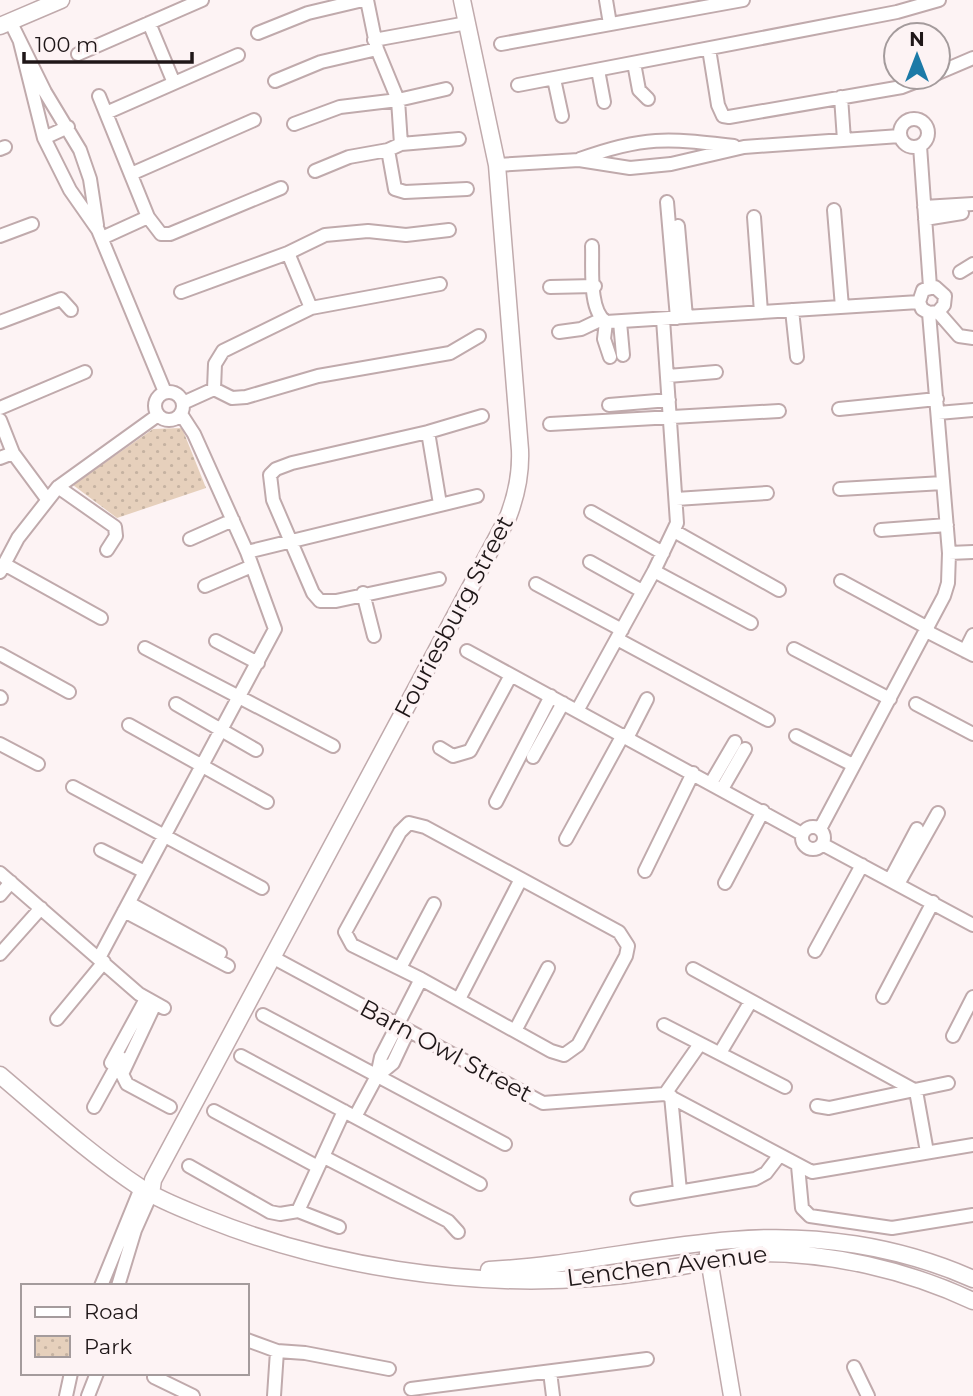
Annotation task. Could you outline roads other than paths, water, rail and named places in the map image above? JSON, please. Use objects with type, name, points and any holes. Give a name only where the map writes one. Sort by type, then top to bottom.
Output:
[{"type":"main road","points":[[5,23],[61,0]]},
{"type":"main road","name":"Fouriesburg Street","points":[[148,1187],[508,517],[515,499],[520,476],[520,450],[497,165],[462,0]]},
{"type":"main road","name":"Lenchen Avenue","points":[[0,1075],[84,1146],[148,1187],[254,1238],[297,1250],[376,1266],[513,1280],[585,1279],[756,1254],[818,1257],[910,1275],[973,1301]]},
{"type":"main road","name":"Lenchen Avenue","points":[[438,1273],[563,1264],[706,1244],[764,1239],[821,1240],[904,1255],[973,1279]]},
{"type":"main road","points":[[706,1244],[732,1396]]},
{"type":"street","points":[[78,54],[202,0]]},
{"type":"street","points":[[258,33],[308,13],[365,0],[375,45],[398,100],[401,144]]},
{"type":"street","points":[[606,0],[610,24]]},
{"type":"street","points":[[501,44],[717,2],[743,0]]},
{"type":"street","points":[[518,85],[897,12],[939,0]]},
{"type":"street","points":[[5,23],[20,42],[45,92],[68,127],[90,179],[100,234]]},
{"type":"street","points":[[149,23],[174,83]]},
{"type":"street","points":[[275,81],[321,62],[375,45],[467,23]]},
{"type":"street","points":[[20,42],[44,138],[70,190],[100,234],[165,392]]},
{"type":"street","points":[[709,49],[718,105],[723,116],[882,90]]},
{"type":"street","points":[[106,113],[238,55]]},
{"type":"street","points":[[952,67],[973,58]]},
{"type":"street","points":[[634,63],[639,90],[648,99]]},
{"type":"street","points":[[598,70],[604,102]]},
{"type":"street","points":[[554,79],[562,116]]},
{"type":"street","points":[[294,124],[332,109],[398,100],[446,89]]},
{"type":"street","points":[[99,96],[148,217],[159,233],[166,235],[281,188]]},
{"type":"street","points":[[841,97],[844,140]]},
{"type":"street","points":[[131,174],[254,120]]},
{"type":"street","points":[[900,136],[906,122],[920,121],[928,134],[920,146],[930,287]]},
{"type":"street","points":[[44,138],[68,127]]},
{"type":"street","points":[[497,165],[579,160],[630,168],[671,164],[744,147],[900,136]]},
{"type":"street","points":[[900,136],[908,146],[920,146]]},
{"type":"street","points":[[315,171],[349,158],[388,150],[401,144],[459,139]]},
{"type":"street","points":[[579,160],[629,142],[677,139],[744,147]]},
{"type":"street","points":[[629,142],[630,168]]},
{"type":"street","points":[[388,150],[393,182],[397,190],[467,190]]},
{"type":"street","points":[[667,202],[681,318]]},
{"type":"street","points":[[924,213],[973,204]]},
{"type":"street","points":[[834,210],[842,306]]},
{"type":"street","points":[[924,213],[973,211]]},
{"type":"street","points":[[100,234],[148,217]]},
{"type":"street","points":[[754,217],[761,312]]},
{"type":"street","points":[[0,236],[32,224]]},
{"type":"street","points":[[678,226],[681,318]]},
{"type":"street","points":[[181,292],[288,253],[325,235],[368,231],[406,235],[449,230]]},
{"type":"street","points":[[592,246],[596,306],[604,320],[603,333],[617,356],[620,322]]},
{"type":"street","points":[[288,253],[312,308]]},
{"type":"street","points":[[960,272],[973,264]]},
{"type":"street","points":[[214,389],[215,363],[223,351],[312,308],[440,284]]},
{"type":"street","points":[[550,287],[595,286]]},
{"type":"street","points":[[933,312],[944,305],[944,296],[939,289],[930,287],[920,293],[919,302],[922,309],[933,312],[959,336],[973,338]]},
{"type":"street","points":[[0,322],[61,299],[71,310]]},
{"type":"street","points":[[559,332],[604,320],[620,322],[919,302]]},
{"type":"street","points":[[792,310],[797,357]]},
{"type":"street","points":[[820,829],[927,629],[948,583],[949,553],[933,312]]},
{"type":"street","points":[[578,710],[674,531],[676,499],[663,319]]},
{"type":"street","points":[[214,389],[232,398],[246,397],[318,376],[450,353],[480,336]]},
{"type":"street","points":[[668,376],[716,372]]},
{"type":"street","points":[[0,408],[82,377],[0,418],[7,450],[47,499]]},
{"type":"street","points":[[57,1019],[101,960],[128,903],[275,629],[247,552],[233,520],[182,409],[175,393],[165,392],[155,401],[158,415],[169,421],[182,409],[214,389]]},
{"type":"street","points":[[839,408],[937,399]]},
{"type":"street","points":[[609,405],[779,411]]},
{"type":"street","points":[[576,415],[670,408]]},
{"type":"street","points":[[550,424],[670,408]]},
{"type":"street","points":[[938,413],[973,411]]},
{"type":"street","points":[[101,618],[2,568],[18,538],[58,487],[158,415]]},
{"type":"street","points":[[439,579],[363,593],[332,602],[317,599],[290,539],[270,486],[270,475],[276,469],[482,416]]},
{"type":"street","points":[[428,432],[440,505]]},
{"type":"street","points":[[0,458],[7,450]]},
{"type":"street","points":[[840,489],[943,483]]},
{"type":"street","points":[[58,487],[113,525],[117,533],[107,550]]},
{"type":"street","points":[[676,499],[767,493]]},
{"type":"street","points":[[247,552],[290,539],[477,496]]},
{"type":"street","points":[[591,512],[663,553]]},
{"type":"street","points":[[190,538],[233,520]]},
{"type":"street","points":[[881,530],[947,525]]},
{"type":"street","points":[[674,531],[779,590]]},
{"type":"street","points":[[949,553],[973,552]]},
{"type":"street","points":[[590,562],[642,591]]},
{"type":"street","points":[[205,586],[252,566]]},
{"type":"street","points":[[654,571],[751,623]]},
{"type":"street","points":[[841,581],[969,653],[973,635]]},
{"type":"street","points":[[536,584],[768,720]]},
{"type":"street","points":[[363,593],[374,636]]},
{"type":"street","points":[[216,642],[258,663]]},
{"type":"street","points":[[0,646],[19,656]]},
{"type":"street","points":[[145,648],[333,746]]},
{"type":"street","points":[[794,649],[890,699]]},
{"type":"street","points":[[467,650],[802,834]]},
{"type":"street","points":[[0,654],[69,692]]},
{"type":"street","points":[[440,748],[456,756],[470,751],[511,675]]},
{"type":"street","points":[[566,839],[647,699]]},
{"type":"street","points":[[533,757],[557,700]]},
{"type":"street","points":[[496,802],[557,700]]},
{"type":"street","points":[[176,704],[256,750]]},
{"type":"street","points":[[916,704],[973,734]]},
{"type":"street","points":[[129,725],[267,802]]},
{"type":"street","points":[[796,736],[853,765]]},
{"type":"street","points":[[0,744],[38,764]]},
{"type":"street","points":[[716,786],[740,746]]},
{"type":"street","points":[[645,871],[693,773]]},
{"type":"street","points":[[73,787],[262,888]]},
{"type":"street","points":[[725,883],[763,811]]},
{"type":"street","points":[[894,882],[938,813]]},
{"type":"street","points":[[414,822],[619,932],[628,949],[572,1052],[556,1054],[516,1029],[400,968],[352,945],[345,932],[406,824],[414,822]]},
{"type":"street","points":[[810,827],[820,829],[824,836],[822,844],[816,848],[808,847],[802,842],[802,834],[810,827]]},
{"type":"street","points":[[894,882],[917,829]]},
{"type":"street","points":[[822,844],[973,925]]},
{"type":"street","points":[[101,850],[145,872]]},
{"type":"street","points":[[815,951],[862,865]]},
{"type":"street","points":[[0,873],[154,1003]]},
{"type":"street","points":[[459,999],[521,878]]},
{"type":"street","points":[[0,895],[11,882]]},
{"type":"street","points":[[883,997],[933,902]]},
{"type":"street","points":[[128,903],[171,920]]},
{"type":"street","points":[[128,903],[229,962]]},
{"type":"street","points":[[400,968],[434,904]]},
{"type":"street","points":[[0,954],[41,908]]},
{"type":"street","name":"Barn Owl Street","points":[[272,957],[537,1101],[564,1104],[630,1096],[668,1095]]},
{"type":"street","points":[[516,1029],[548,968]]},
{"type":"street","points":[[693,969],[916,1091],[928,1152]]},
{"type":"street","points":[[298,1211],[321,1162],[349,1114],[377,1076],[381,1057],[403,1028],[421,979]]},
{"type":"street","points":[[953,1036],[973,997]]},
{"type":"street","points":[[720,1054],[751,1000]]},
{"type":"street","points":[[103,1079],[154,1003]]},
{"type":"street","points":[[94,1107],[154,1003]]},
{"type":"street","points":[[154,1003],[122,1074],[127,1084],[170,1107]]},
{"type":"street","points":[[263,1015],[505,1144]]},
{"type":"street","points":[[664,1025],[785,1087]]},
{"type":"street","points":[[680,1191],[668,1095],[700,1044]]},
{"type":"street","points":[[241,1056],[480,1184]]},
{"type":"street","points":[[817,1105],[829,1108],[948,1083]]},
{"type":"street","points":[[668,1095],[798,1166],[818,1172],[973,1145]]},
{"type":"street","points":[[214,1111],[448,1221],[458,1232]]},
{"type":"street","points":[[637,1199],[755,1179],[766,1172],[779,1156]]},
{"type":"street","points":[[189,1166],[270,1212],[298,1211],[340,1227]]},
{"type":"street","points":[[798,1166],[802,1208],[810,1216],[892,1228],[973,1215]]},
{"type":"street","points":[[102,1284],[148,1187]]},
{"type":"street","points":[[119,1284],[148,1187]]},
{"type":"street","points":[[248,1340],[278,1351],[305,1353],[388,1369]]},
{"type":"street","points":[[274,1396],[278,1351]]},
{"type":"street","points":[[411,1389],[647,1359]]},
{"type":"street","points":[[854,1367],[868,1396]]},
{"type":"street","points":[[550,1372],[553,1396]]},
{"type":"street","points":[[66,1396],[71,1375]]},
{"type":"street","points":[[89,1396],[96,1375]]},
{"type":"street","points":[[153,1377],[194,1396]]}]
